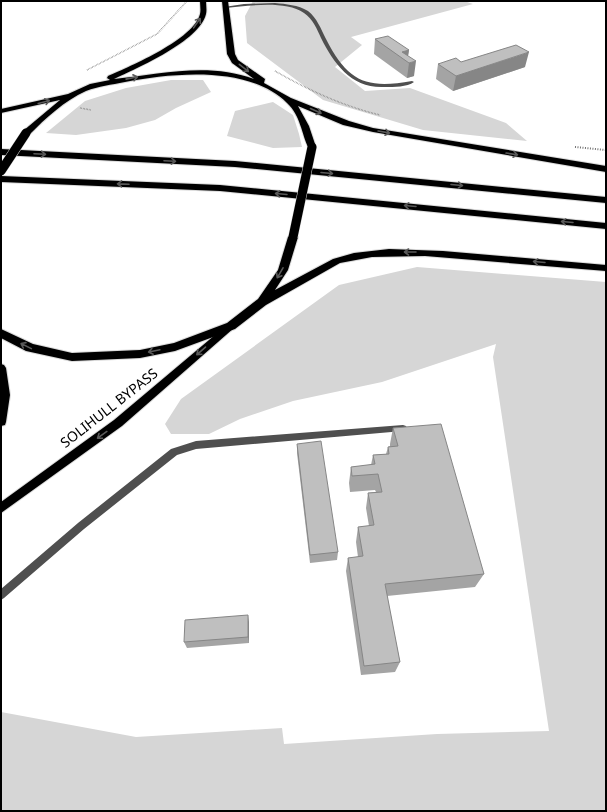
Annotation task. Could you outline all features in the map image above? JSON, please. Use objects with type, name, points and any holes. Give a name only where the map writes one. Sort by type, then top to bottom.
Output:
[{"type":"highway","points":[[1,171],[26,133],[46,113],[77,93],[146,62],[168,50],[195,27],[203,14],[203,1]]},
{"type":"highway","points":[[226,4],[231,54],[235,60],[286,98],[321,114],[373,130],[606,169]]},
{"type":"highway","points":[[93,86],[150,75],[180,73],[234,77],[268,86]]},
{"type":"highway","points":[[1,111],[77,93]]},
{"type":"highway","points":[[262,302],[283,270],[293,236],[312,147],[306,124],[286,98]]},
{"type":"highway","points":[[1,152],[235,164],[606,200]]},
{"type":"highway","points":[[1,179],[220,188],[606,226]]},
{"type":"highway","points":[[1,333],[30,348],[72,357],[140,354],[175,347],[230,326],[262,302],[337,261],[350,256],[384,252],[423,252],[606,268]]},
{"type":"main road","name":"SOLIHULL BYPASS","points":[[1,508],[118,423],[230,326]]},
{"type":"main road","points":[[1,368],[4,378],[6,405],[1,422]]},
{"type":"lane","points":[[226,4],[265,4],[296,7],[309,15],[320,31],[332,56],[345,72],[358,82],[391,86],[412,82]]},
{"type":"lane","points":[[1,595],[81,526],[174,452],[196,445],[409,428]]},
{"type":"path","points":[[84,72],[157,34],[187,1]]},
{"type":"path","points":[[272,69],[299,85],[338,101],[382,115]]},
{"type":"path","points":[[574,147],[606,150]]},
{"type":"shaded area","points":[[253,1],[464,1],[473,4],[351,37],[362,45],[335,67],[365,91],[410,88],[506,123],[527,141],[423,130],[323,100],[247,43],[245,16]]},
{"type":"shaded area","points":[[171,80],[203,80],[211,92],[176,108],[155,120],[126,128],[76,135],[46,133],[85,101],[126,88]]},
{"type":"shaded area","points":[[273,102],[293,115],[302,147],[273,148],[227,136],[235,111]]},
{"type":"shaded area","points":[[417,267],[606,282],[606,811],[1,811],[1,712],[136,737],[282,728],[284,744],[437,734],[549,731],[493,357],[496,344],[382,382],[293,401],[240,419],[209,434],[171,434],[165,424],[181,399],[339,285]]},
{"type":"building","points":[[388,36],[409,50],[402,52],[416,61],[409,63],[375,39]]},
{"type":"building","points":[[516,45],[529,52],[456,76],[438,64],[456,58],[461,62]]},
{"type":"building","points":[[441,424],[484,574],[385,584],[400,662],[364,666],[348,558],[363,556],[358,527],[374,525],[368,493],[382,492],[378,474],[352,476],[351,467],[375,464],[373,455],[389,454],[388,447],[398,446],[393,428]]},
{"type":"building","points":[[321,441],[338,552],[310,555],[297,444]]},
{"type":"building","points":[[248,615],[248,637],[184,642],[185,620]]}]
